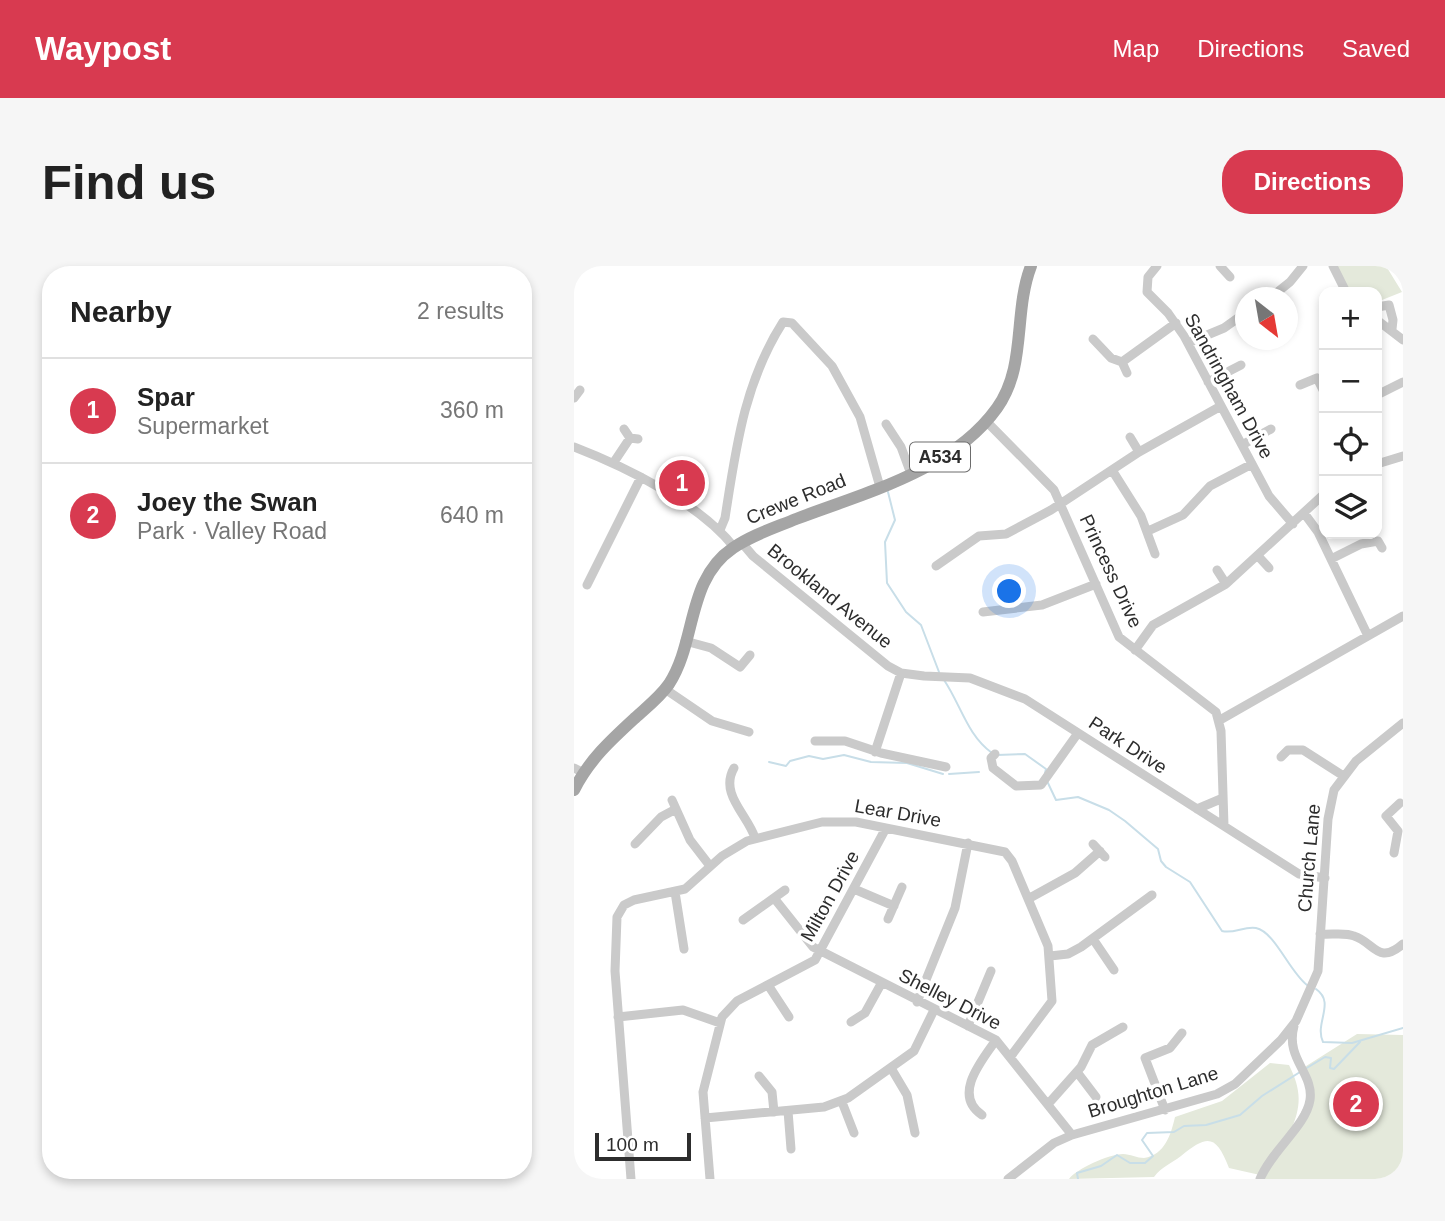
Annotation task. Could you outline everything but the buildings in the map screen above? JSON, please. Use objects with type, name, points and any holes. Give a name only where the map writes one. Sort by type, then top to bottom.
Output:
[{"type":"main road","name":"Crewe Road","points":[[574,790],[579,771],[665,690],[676,671],[702,585],[717,562],[738,545],[911,474],[955,447],[986,421],[1005,396],[1013,376],[1021,303],[1031,266]]},
{"type":"street","name":"Sandringham Drive","points":[[1157,266],[1148,277],[1147,292],[1175,323],[1188,343],[1269,496],[1293,524]]},
{"type":"street","points":[[1220,266],[1230,277]]},
{"type":"street","points":[[1284,287],[1303,266]]},
{"type":"street","points":[[1333,266],[1344,287]]},
{"type":"street","points":[[1382,306],[1390,305],[1392,329]]},
{"type":"street","points":[[1188,343],[1224,328],[1235,320]]},
{"type":"street","points":[[720,530],[725,519],[748,392],[765,351],[783,322],[792,323],[832,366],[860,417],[880,487]]},
{"type":"street","points":[[1122,362],[1175,323]]},
{"type":"street","points":[[1382,323],[1403,339]]},
{"type":"street","points":[[1093,339],[1111,358],[1122,362],[1127,373]]},
{"type":"street","points":[[1208,382],[1242,365]]},
{"type":"street","points":[[1300,385],[1319,374]]},
{"type":"street","points":[[1382,393],[1403,382]]},
{"type":"street","points":[[936,566],[979,536],[1006,534],[1061,504],[1139,452],[1221,406]]},
{"type":"street","name":"Princess Drive","points":[[986,421],[1048,482],[1061,504],[1119,637],[1209,704],[1220,720]]},
{"type":"street","points":[[886,424],[901,446],[911,474]]},
{"type":"street","points":[[614,462],[634,439],[624,429]]},
{"type":"street","points":[[1242,445],[1272,429]]},
{"type":"street","points":[[1130,437],[1139,452]]},
{"type":"street","name":"Brookland Avenue","points":[[574,447],[614,462],[641,477],[720,530],[888,666],[901,673]]},
{"type":"street","points":[[1382,462],[1403,456]]},
{"type":"street","points":[[1148,531],[1183,515],[1210,486],[1252,464]]},
{"type":"street","points":[[1112,470],[1134,503],[1148,531],[1155,554]]},
{"type":"street","points":[[587,585],[641,477]]},
{"type":"street","points":[[1135,650],[1153,625],[1226,584],[1319,499]]},
{"type":"street","points":[[1304,513],[1316,528],[1368,636]]},
{"type":"street","points":[[1331,559],[1362,544],[1380,541]]},
{"type":"street","points":[[1258,556],[1269,568]]},
{"type":"street","points":[[1217,570],[1226,584]]},
{"type":"street","points":[[983,612],[1042,605],[1096,584]]},
{"type":"street","points":[[1224,826],[1220,720],[1403,616]]},
{"type":"street","points":[[685,641],[711,648],[740,667],[750,655]]},
{"type":"street","points":[[876,752],[901,673]]},
{"type":"street","name":"Park Drive","points":[[901,673],[970,678],[1025,699],[1298,874],[1325,878]]},
{"type":"street","points":[[665,690],[712,721],[749,733]]},
{"type":"street","name":"Church Lane","points":[[1296,1021],[1314,984],[1321,934],[1330,806],[1342,775],[1403,723]]},
{"type":"street","points":[[995,754],[991,758],[993,768],[1016,786],[1046,780],[1054,763],[1078,733]]},
{"type":"street","points":[[815,741],[845,741],[876,752],[946,767]]},
{"type":"street","points":[[1281,757],[1287,750],[1303,750],[1342,775]]},
{"type":"street","points":[[731,770],[730,780],[736,805],[751,826],[755,838]]},
{"type":"street","points":[[1197,809],[1223,798]]},
{"type":"street","points":[[1395,853],[1398,831],[1386,816],[1400,803]]},
{"type":"street","points":[[635,839],[674,805],[690,840],[710,866]]},
{"type":"street","name":"Lear Drive","points":[[631,1179],[616,991],[618,914],[630,901],[676,892],[693,883],[710,866],[739,845],[755,838],[835,821],[968,843],[1007,854],[1050,956],[1051,1003],[1011,1056]]},
{"type":"street","name":"Milton Drive","points":[[710,1179],[703,1086],[720,1023],[734,1003],[809,965],[820,952],[886,828]]},
{"type":"street","points":[[917,1002],[955,908],[968,843]]},
{"type":"street","points":[[1028,899],[1075,873],[1099,850]]},
{"type":"street","points":[[888,919],[902,887]]},
{"type":"street","points":[[854,889],[894,906]]},
{"type":"street","points":[[746,914],[785,890]]},
{"type":"street","points":[[676,892],[684,949]]},
{"type":"street","name":"Shelley Drive","points":[[774,898],[803,938],[820,952],[996,1040],[1072,1135]]},
{"type":"street","points":[[1050,956],[1068,954],[1149,901]]},
{"type":"street","points":[[1321,934],[1357,936],[1371,949],[1383,953],[1403,944]]},
{"type":"street","points":[[1093,939],[1114,970]]},
{"type":"street","points":[[968,1026],[991,971]]},
{"type":"street","points":[[851,1022],[865,1013],[881,984]]},
{"type":"street","points":[[768,985],[789,1017]]},
{"type":"street","points":[[618,1017],[683,1010],[720,1023]]},
{"type":"street","points":[[705,1118],[824,1107],[842,1102],[917,1047],[934,1010]]},
{"type":"street","points":[[1261,1179],[1268,1160],[1296,1128],[1307,1110],[1310,1097],[1304,1075],[1296,1061],[1291,1038],[1296,1021]]},
{"type":"street","name":"Broughton Lane","points":[[1008,1179],[1054,1143],[1072,1135],[1224,1091],[1268,1055],[1296,1021]]},
{"type":"street","points":[[1049,1103],[1077,1072],[1092,1045],[1114,1035],[1123,1027]]},
{"type":"street","points":[[1165,1110],[1146,1058],[1170,1048],[1182,1033]]},
{"type":"street","points":[[979,1114],[971,1098],[970,1082],[996,1040]]},
{"type":"street","points":[[1268,1055],[1280,1051],[1296,1061]]},
{"type":"street","points":[[891,1068],[906,1095],[915,1133]]},
{"type":"street","points":[[1077,1072],[1091,1093]]},
{"type":"street","points":[[760,1080],[772,1092],[774,1112]]},
{"type":"street","points":[[842,1102],[854,1133]]},
{"type":"street","points":[[788,1111],[791,1149]]},
{"type":"shaded area","points":[[1337,266],[1386,266],[1402,292],[1382,300],[1382,287],[1347,287]]},
{"type":"shaded area","points":[[1357,1034],[1403,1035],[1403,1179],[1260,1179],[1260,1175],[1229,1168],[1220,1149],[1210,1141],[1205,1141],[1163,1168],[1154,1177],[1069,1179],[1085,1167],[1110,1156],[1123,1154],[1144,1158],[1157,1153],[1169,1137],[1175,1117],[1222,1101],[1270,1063],[1289,1065],[1296,1082],[1299,1097],[1291,1130],[1310,1097],[1303,1068]]},
{"type":"waterway","points":[[888,492],[895,520],[885,542],[887,583],[906,612],[921,625],[939,672]]},
{"type":"waterway","points":[[944,680],[970,729],[992,753]]},
{"type":"waterway","points":[[997,755],[1025,754],[1046,769],[1045,773]]},
{"type":"waterway","points":[[769,762],[786,766],[790,761],[809,756],[823,759],[844,755],[871,762],[907,763],[943,774]]},
{"type":"waterway","points":[[949,774],[979,772]]},
{"type":"waterway","points":[[1047,781],[1056,800],[1078,797],[1109,810],[1125,821],[1158,849],[1161,861],[1166,867],[1190,882],[1222,931],[1252,928],[1263,931],[1307,985]]},
{"type":"waterway","points":[[1316,989],[1322,995],[1325,1007],[1321,1028],[1323,1042],[1352,1043],[1403,1028]]},
{"type":"waterway","points":[[1305,1069],[1325,1057],[1331,1058],[1330,1068],[1334,1069],[1360,1042]]},
{"type":"waterway","points":[[1078,1179],[1077,1173],[1101,1166],[1117,1155],[1130,1163],[1145,1163],[1153,1156],[1142,1140],[1147,1133],[1174,1132],[1184,1126],[1206,1125],[1240,1115],[1262,1096],[1300,1072]]},
{"type":"place","name":"Spar","points":[[682,483]]},
{"type":"place","name":"Joey the Swan","points":[[1356,1104]]}]
